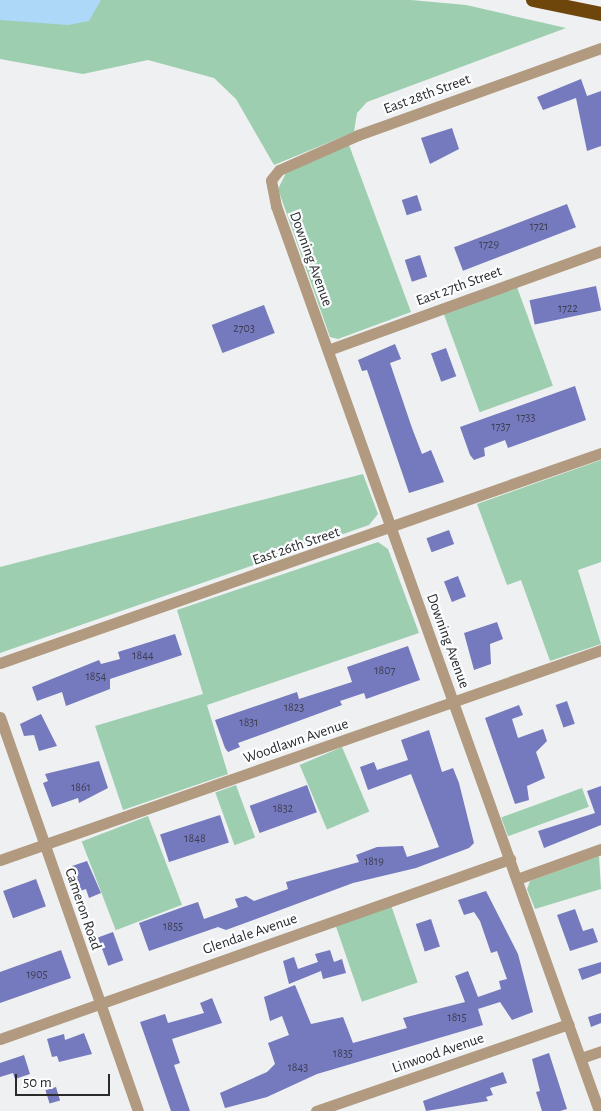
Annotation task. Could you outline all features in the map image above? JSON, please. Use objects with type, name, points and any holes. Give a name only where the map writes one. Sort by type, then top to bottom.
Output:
[{"type":"highway","points":[[532,0],[601,14]]},
{"type":"street","name":"East 28th Street","points":[[271,180],[279,170],[358,136],[601,48]]},
{"type":"street","name":"Downing Avenue","points":[[271,180],[276,206],[600,1111]]},
{"type":"street","name":"East 27th Street","points":[[328,350],[601,251]]},
{"type":"street","name":"East 26th Street","points":[[0,662],[392,529],[601,453]]},
{"type":"street","name":"Woodlawn Avenue","points":[[0,860],[601,650]]},
{"type":"street","name":"Cameron Road","points":[[0,717],[138,1111]]},
{"type":"street","points":[[517,879],[601,849]]},
{"type":"street","name":"Glendale Avenue","points":[[0,1039],[100,1002],[510,859]]},
{"type":"street","name":"Linwood Avenue","points":[[316,1111],[568,1024]]},
{"type":"street","points":[[581,1058],[601,1051]]},
{"type":"green space","points":[[0,0],[411,0],[466,5],[566,28],[367,102],[357,113],[354,132],[274,165],[236,99],[214,78],[148,60],[83,74],[0,59]]},
{"type":"green space","points":[[349,145],[411,312],[338,339],[330,337],[278,189],[286,173]]},
{"type":"green space","points":[[517,287],[553,386],[480,412],[444,314]]},
{"type":"green space","points":[[601,460],[601,562],[578,570],[601,644],[550,661],[521,580],[507,585],[477,504]]},
{"type":"green space","points":[[363,474],[378,514],[369,525],[0,653],[0,567]]},
{"type":"green space","points":[[378,542],[388,549],[419,633],[207,705],[228,774],[123,810],[95,726],[203,694],[177,610]]},
{"type":"green space","points":[[342,747],[369,811],[327,829],[300,765]]},
{"type":"green space","points":[[236,785],[255,838],[234,845],[215,793]]},
{"type":"green space","points":[[582,788],[589,807],[508,836],[501,817]]},
{"type":"green space","points":[[148,816],[182,905],[116,930],[82,841]]},
{"type":"green space","points":[[599,856],[601,889],[535,909],[527,889],[530,881]]},
{"type":"green space","points":[[391,905],[418,983],[362,1002],[335,924]]},
{"type":"water","points":[[0,0],[101,0],[89,21],[68,25],[0,20]]},
{"type":"building","points":[[581,79],[587,96],[601,91],[601,146],[587,151],[576,98],[543,110],[537,97]]},
{"type":"building","points":[[452,128],[459,149],[430,164],[421,138]]},
{"type":"building","points":[[417,195],[422,210],[407,215],[402,200]]},
{"type":"building","points":[[567,204],[576,227],[463,271],[454,247]]},
{"type":"building","points":[[420,255],[427,277],[412,282],[405,260]]},
{"type":"building","points":[[596,286],[601,310],[535,325],[529,300]]},
{"type":"building","points":[[264,305],[275,333],[222,353],[212,325]]},
{"type":"building","points":[[395,344],[401,359],[390,363],[412,428],[422,454],[431,450],[444,482],[409,493],[367,370],[362,371],[358,360]]},
{"type":"building","points":[[446,348],[456,376],[441,382],[431,353]]},
{"type":"building","points":[[575,386],[586,420],[508,448],[505,440],[484,448],[485,456],[474,460],[470,455],[460,427]]},
{"type":"building","points":[[449,530],[454,544],[432,552],[426,538]]},
{"type":"building","points":[[458,576],[466,597],[452,602],[444,581]]},
{"type":"building","points":[[497,622],[503,639],[490,644],[491,664],[474,670],[464,633]]},
{"type":"building","points":[[175,634],[182,655],[110,679],[110,689],[66,706],[62,692],[37,701],[32,687],[99,660],[101,664],[120,659],[118,652]]},
{"type":"building","points":[[408,646],[420,680],[366,699],[364,693],[340,701],[342,705],[238,743],[240,747],[228,752],[225,748],[215,720],[297,692],[299,699],[352,682],[347,667]]},
{"type":"building","points":[[567,701],[575,724],[563,728],[556,705]]},
{"type":"building","points":[[519,705],[523,715],[512,719],[518,738],[543,729],[547,741],[536,752],[545,778],[527,786],[529,800],[515,804],[485,718]]},
{"type":"building","points":[[41,714],[57,746],[39,751],[34,735],[24,736],[20,724]]},
{"type":"building","points":[[429,730],[442,772],[453,768],[459,783],[474,843],[469,848],[416,868],[353,883],[226,930],[218,927],[149,951],[139,923],[183,907],[198,902],[204,919],[238,907],[235,899],[246,896],[254,901],[288,889],[286,882],[359,862],[356,855],[377,847],[403,846],[407,857],[439,847],[411,774],[368,790],[360,767],[374,762],[377,770],[408,760],[401,740]]},
{"type":"building","points":[[99,761],[108,788],[79,803],[78,798],[52,807],[43,783],[48,781],[45,774]]},
{"type":"building","points":[[307,785],[317,812],[260,833],[250,806]]},
{"type":"building","points":[[601,786],[601,825],[544,848],[538,831],[595,813],[587,791]]},
{"type":"building","points":[[220,815],[229,843],[169,862],[160,834]]},
{"type":"building","points":[[87,861],[101,893],[89,898],[86,889],[80,891],[72,866]]},
{"type":"building","points":[[36,879],[46,906],[13,918],[3,891]]},
{"type":"building","points":[[486,891],[518,954],[533,1012],[512,1020],[500,1002],[478,1009],[483,1025],[317,1074],[267,1097],[225,1108],[220,1093],[267,1072],[275,1064],[268,1043],[289,1035],[282,1016],[270,1021],[264,997],[295,985],[311,1024],[343,1017],[353,1043],[407,1028],[403,1018],[465,1002],[455,976],[468,971],[478,997],[501,989],[499,981],[507,979],[497,951],[491,953],[480,921],[474,912],[464,915],[458,900]]},
{"type":"building","points":[[575,909],[583,931],[593,928],[598,942],[570,951],[557,915]]},
{"type":"building","points":[[431,919],[440,947],[425,952],[416,924]]},
{"type":"building","points":[[113,932],[123,960],[108,966],[98,937]]},
{"type":"building","points":[[61,950],[71,978],[0,1003],[0,972]]},
{"type":"building","points":[[330,950],[334,962],[342,959],[346,973],[323,979],[321,971],[289,984],[283,961],[294,957],[298,969],[318,962],[315,954]]},
{"type":"building","points":[[601,962],[601,973],[582,980],[578,969]]},
{"type":"building","points":[[212,998],[222,1023],[172,1039],[180,1063],[174,1065],[190,1111],[171,1111],[140,1022],[165,1014],[168,1023],[204,1013],[200,1003]]},
{"type":"building","points":[[601,1013],[601,1023],[591,1027],[588,1017]]},
{"type":"building","points":[[84,1033],[92,1054],[59,1062],[57,1056],[52,1057],[47,1039],[64,1034],[65,1040]]},
{"type":"building","points":[[549,1053],[567,1109],[560,1111],[542,1111],[536,1092],[540,1091],[532,1059]]},
{"type":"building","points":[[24,1055],[30,1074],[15,1079],[13,1073],[0,1077],[0,1063]]},
{"type":"building","points":[[503,1072],[507,1083],[490,1088],[493,1095],[486,1097],[488,1101],[426,1111],[423,1101]]},
{"type":"building","points":[[56,1087],[60,1100],[50,1104],[45,1090]]}]
